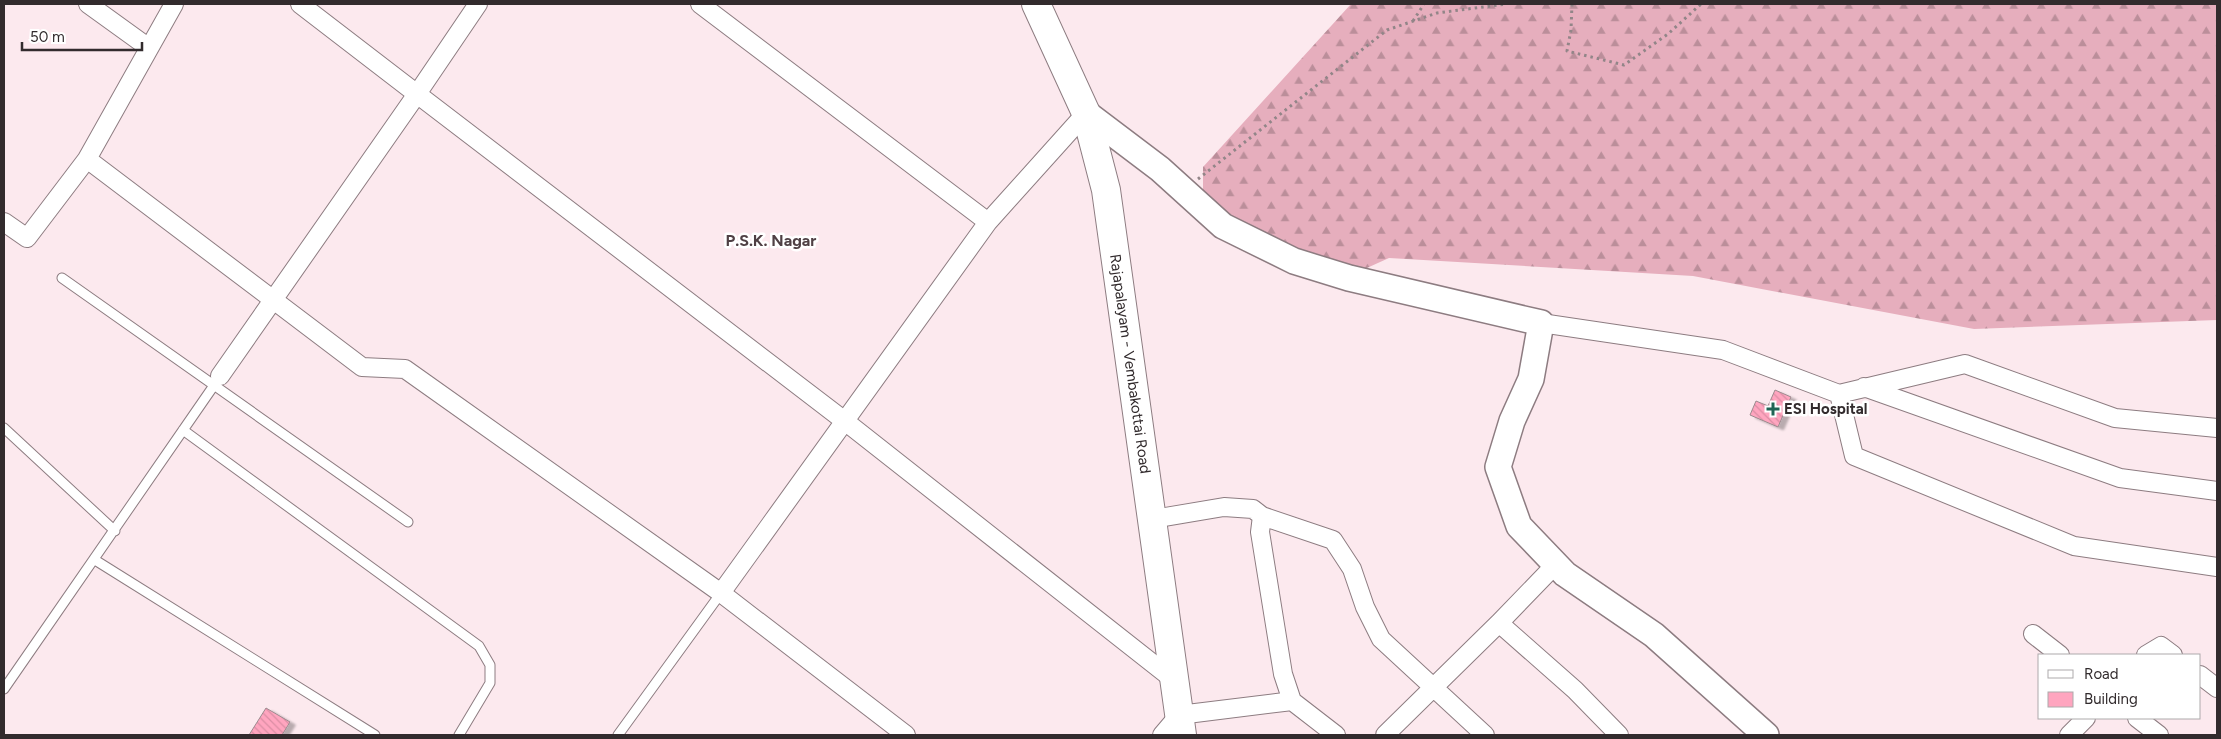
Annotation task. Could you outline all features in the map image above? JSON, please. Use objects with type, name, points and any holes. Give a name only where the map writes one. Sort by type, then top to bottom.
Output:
[{"type":"main road","name":"Rajapalayam - Vembakottai Road","points":[[1036,5],[1086,112],[1106,190],[1181,725]]},
{"type":"street","points":[[88,4],[149,48]]},
{"type":"street","points":[[4,222],[27,238],[87,159],[174,4]]},
{"type":"street","points":[[300,4],[846,422],[1175,680]]},
{"type":"street","points":[[217,381],[478,4]]},
{"type":"street","points":[[700,4],[988,222]]},
{"type":"street","points":[[721,593],[846,422],[988,222],[1086,112],[1160,169],[1223,226],[1294,261],[1350,278],[1541,323],[1723,350],[1839,394],[1965,364],[2115,418],[2217,428]]},
{"type":"street","points":[[87,159],[362,367],[405,369],[721,593],[906,735]]},
{"type":"street","points":[[1541,323],[1531,379],[1512,420],[1498,467],[1518,526],[1565,574],[1654,635],[1766,735]]},
{"type":"street","points":[[1864,388],[2120,478],[2217,491]]},
{"type":"street","points":[[1839,394],[1854,456],[2074,546],[2217,567]]},
{"type":"street","points":[[1153,519],[1224,508],[1253,509],[1262,516],[1333,540],[1352,569],[1365,607],[1381,639],[1485,735]]},
{"type":"street","points":[[1262,516],[1260,532],[1283,674],[1292,701],[1336,735]]},
{"type":"street","points":[[1385,735],[1556,564]]},
{"type":"street","points":[[1499,623],[1575,690],[1619,735]]},
{"type":"street","points":[[2033,634],[2059,654]]},
{"type":"street","points":[[2148,654],[2160,646],[2172,654]]},
{"type":"street","points":[[2201,676],[2217,688]]},
{"type":"street","points":[[1162,735],[1181,725],[1292,701]]},
{"type":"street","points":[[2069,735],[2085,719]]},
{"type":"street","points":[[2138,719],[2159,735]]},
{"type":"lane","points":[[62,278],[217,381],[408,522]]},
{"type":"lane","points":[[4,689],[217,381]]},
{"type":"lane","points":[[4,428],[115,531]]},
{"type":"lane","points":[[183,430],[479,646],[490,665],[490,683],[459,735]]},
{"type":"lane","points":[[95,560],[375,735]]},
{"type":"lane","points":[[618,735],[721,593]]},
{"type":"path","points":[[1413,21],[1424,4]]},
{"type":"path","points":[[1183,190],[1387,30],[1437,13],[1506,4]]},
{"type":"path","points":[[1572,4],[1571,30],[1567,51],[1624,65],[1668,34],[1701,4]]},
{"type":"green space","points":[[1351,4],[2217,4],[2217,320],[1974,329],[1693,276],[1389,258],[1358,272],[1263,236],[1203,199],[1203,167]]},
{"type":"building","points":[[1775,390],[1791,397],[1778,427],[1750,415],[1756,401],[1768,406]]},
{"type":"building","points":[[266,708],[290,722],[282,735],[249,735]]},
{"type":"place","name":"ESI Hospital","points":[[1773,409]]},
{"type":"district","name":"P.S.K. Nagar","points":[[771,240]]}]
